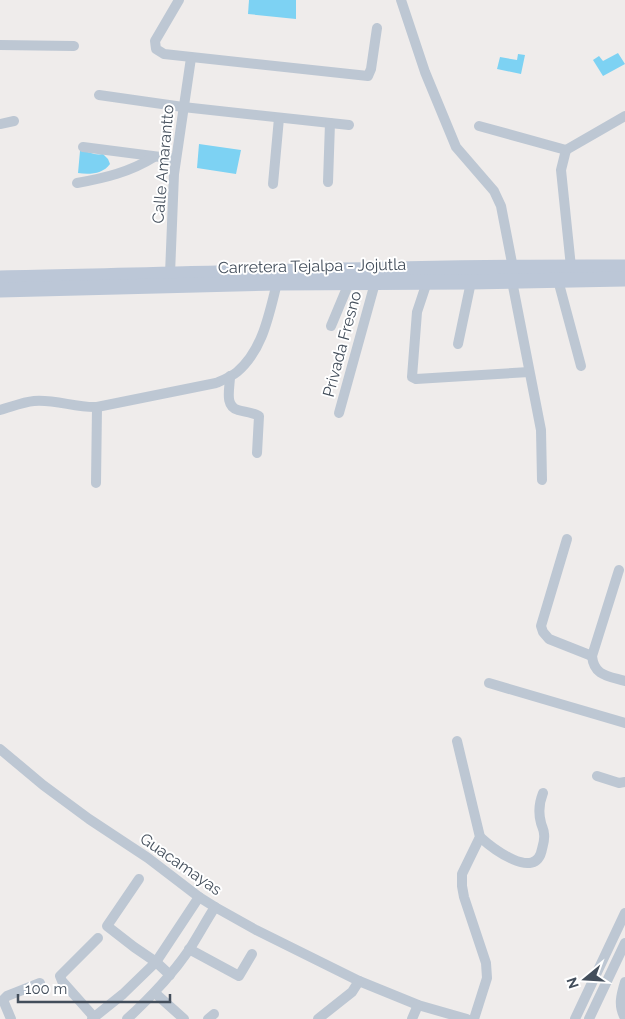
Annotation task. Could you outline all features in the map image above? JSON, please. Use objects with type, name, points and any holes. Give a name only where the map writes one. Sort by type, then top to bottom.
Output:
[{"type":"main road","name":"Carretera Tejalpa - Jojutla","points":[[0,290],[361,280],[512,274],[571,267],[625,267]]},
{"type":"main road","name":"Carretera Tejalpa - Jojutla","points":[[0,278],[279,270],[361,280],[427,282],[472,282],[512,274],[558,280],[625,279]]},
{"type":"street","points":[[180,0],[155,41],[156,49],[164,54],[368,76],[377,28]]},
{"type":"street","points":[[401,0],[424,72],[456,146],[494,191],[501,206],[529,372],[541,430],[542,480]]},
{"type":"street","points":[[0,45],[74,46]]},
{"type":"street","name":"Calle Amarantto","points":[[170,274],[174,174],[191,58]]},
{"type":"street","points":[[99,95],[183,107],[349,125]]},
{"type":"street","points":[[479,126],[566,150],[625,116]]},
{"type":"street","points":[[273,184],[279,118]]},
{"type":"street","points":[[0,124],[14,121]]},
{"type":"street","points":[[328,182],[330,123]]},
{"type":"street","points":[[83,147],[176,159]]},
{"type":"street","points":[[566,150],[561,170],[571,267]]},
{"type":"street","points":[[77,183],[114,176],[140,166],[154,157]]},
{"type":"street","points":[[331,326],[346,289],[361,280]]},
{"type":"street","name":"Privada Fresno","points":[[339,413],[361,280]]},
{"type":"street","points":[[558,280],[581,366]]},
{"type":"street","points":[[427,282],[417,312],[412,376],[416,379],[529,372]]},
{"type":"street","points":[[458,344],[472,282]]},
{"type":"street","points":[[0,410],[33,401],[85,408],[97,407],[216,383],[237,372],[250,358],[262,335],[277,283]]},
{"type":"street","points":[[230,376],[229,401],[232,407],[259,416],[257,453]]},
{"type":"street","points":[[96,483],[97,407]]},
{"type":"street","points":[[567,539],[541,626],[549,639],[592,656]]},
{"type":"street","points":[[620,570],[592,656],[593,666],[599,673],[625,681]]},
{"type":"street","points":[[489,683],[625,724]]},
{"type":"street","points":[[457,741],[480,837],[495,850],[527,864],[536,860],[541,855],[545,835],[539,813],[539,804],[543,793]]},
{"type":"street","name":"Guacamayas","points":[[0,749],[43,785],[89,819],[148,858],[198,897],[215,907],[256,930],[359,981],[418,1005],[467,1019]]},
{"type":"street","points":[[597,776],[619,783],[625,782]]},
{"type":"street","points":[[474,1019],[487,978],[486,963],[464,898],[462,874],[480,837]]},
{"type":"street","points":[[139,878],[107,926],[156,962],[170,975]]},
{"type":"street","points":[[98,938],[60,976],[62,981],[98,1017],[156,962],[198,897]]},
{"type":"street","points":[[127,1019],[155,993],[170,975],[189,950],[215,907]]},
{"type":"street","points":[[575,1019],[625,913]]},
{"type":"street","points":[[589,1019],[625,943]]},
{"type":"street","points":[[189,950],[239,976],[252,954]]},
{"type":"street","points":[[598,972],[624,983],[620,1004],[621,1012],[625,1018]]},
{"type":"street","points":[[318,1019],[352,992],[359,981]]},
{"type":"street","points":[[11,1019],[3,1000],[7,996],[40,983]]},
{"type":"street","points":[[155,993],[184,1019]]},
{"type":"street","points":[[412,1019],[418,1005]]},
{"type":"water","points":[[249,0],[296,0],[296,19],[248,14]]},
{"type":"water","points":[[618,53],[625,64],[603,76],[593,60],[599,56],[603,61]]},
{"type":"water","points":[[518,54],[525,55],[521,74],[497,69],[500,57],[517,60]]},
{"type":"water","points":[[199,144],[241,150],[236,174],[197,168]]},
{"type":"water","points":[[80,151],[103,154],[110,164],[104,170],[96,173],[78,173]]}]
